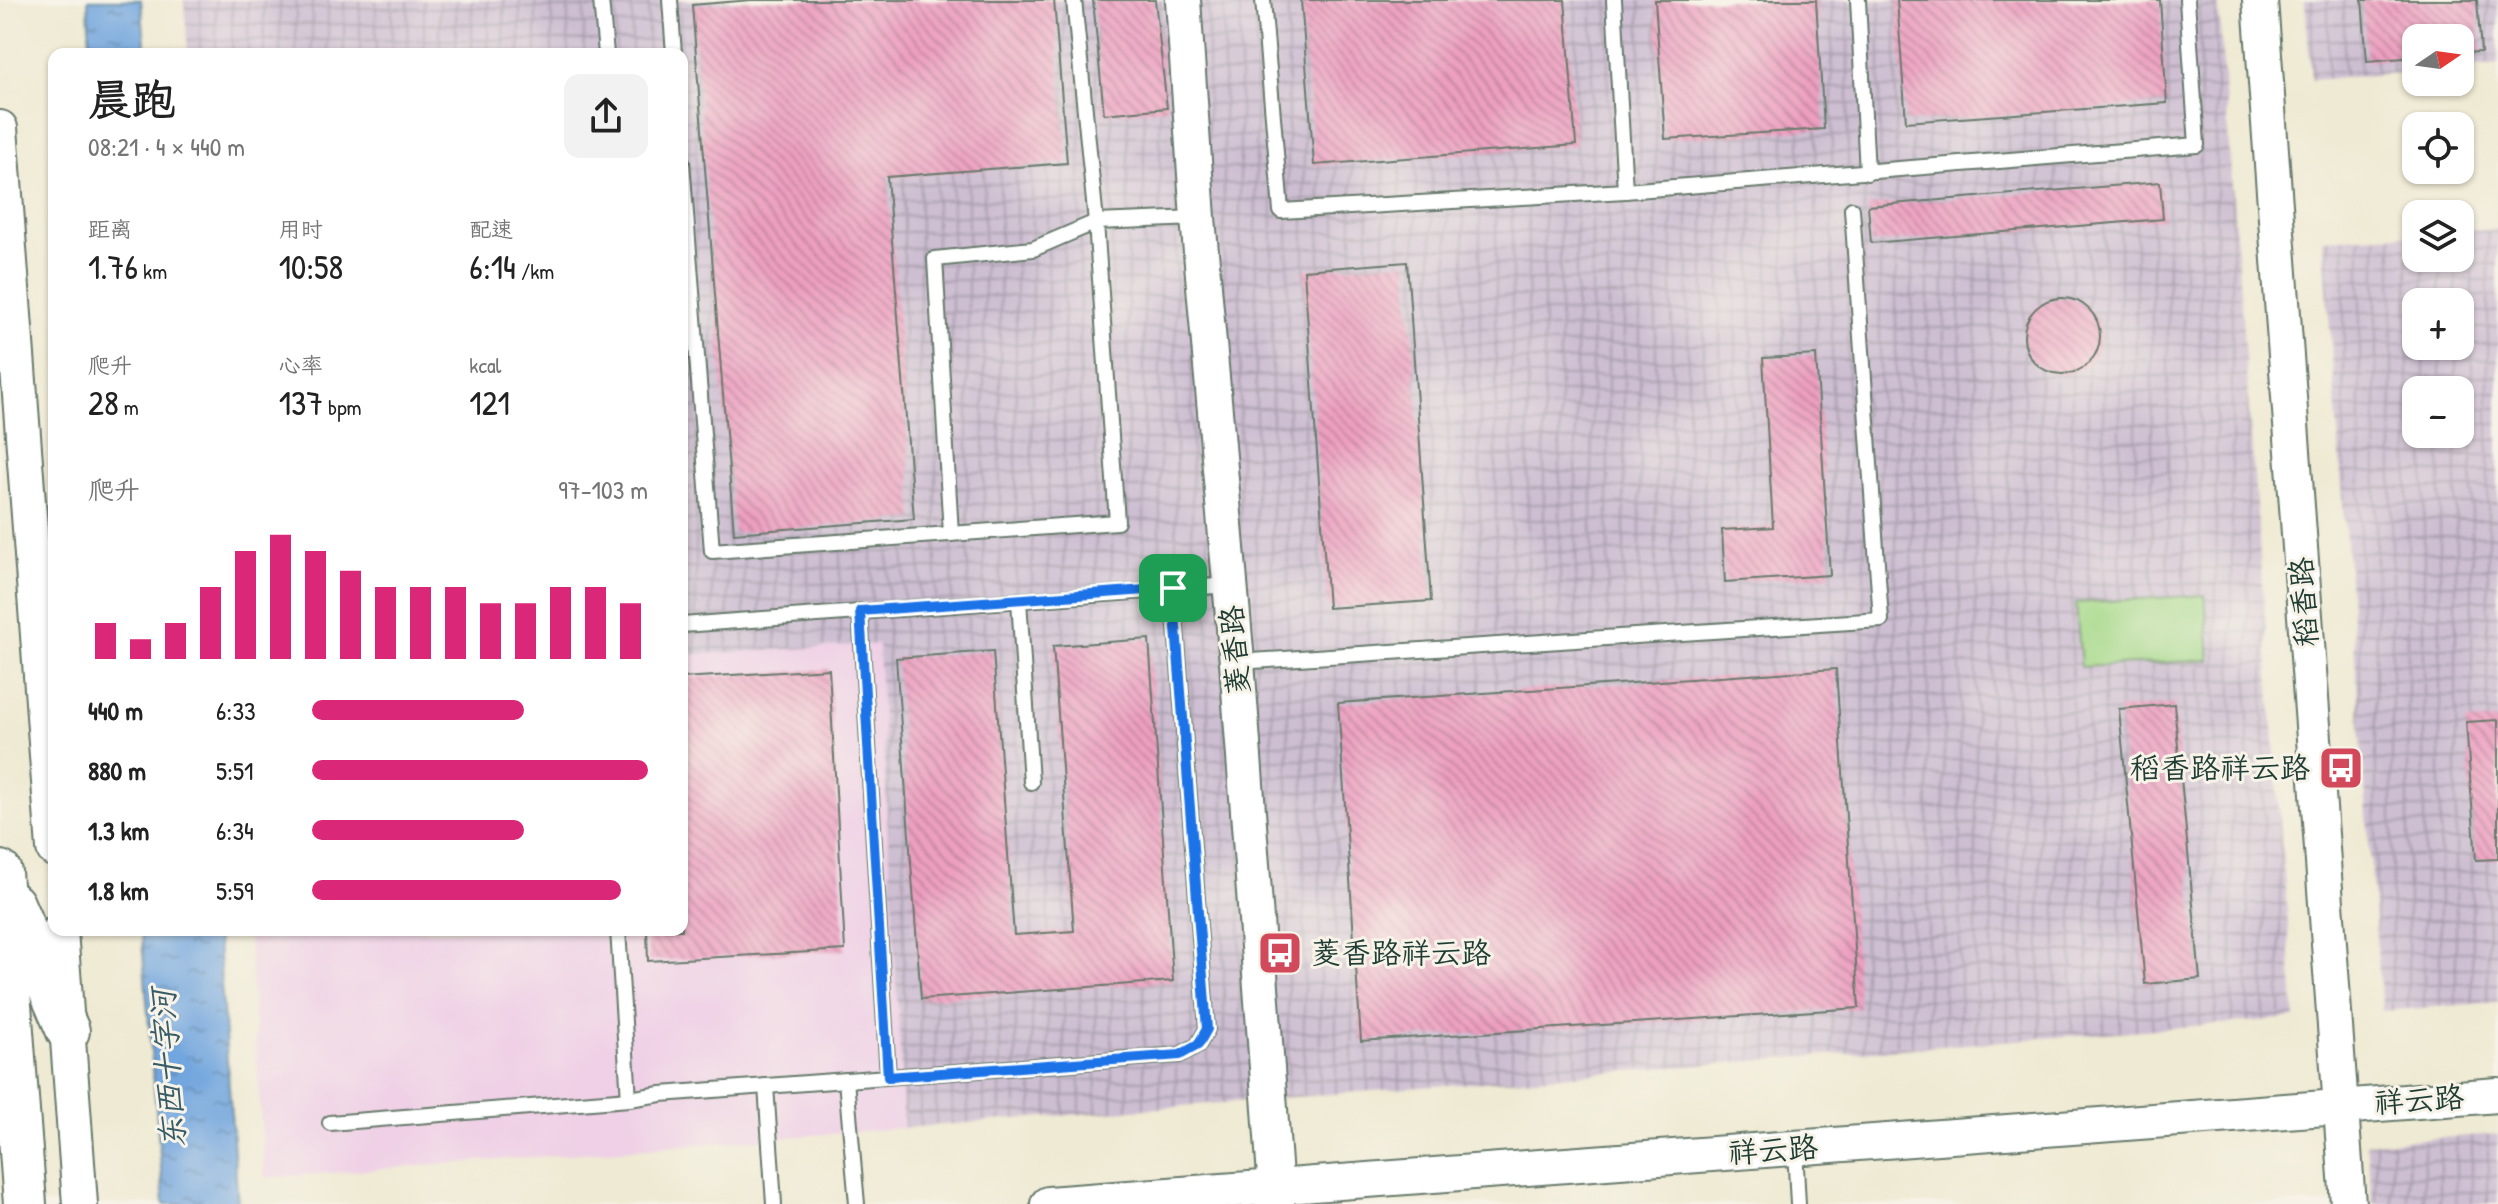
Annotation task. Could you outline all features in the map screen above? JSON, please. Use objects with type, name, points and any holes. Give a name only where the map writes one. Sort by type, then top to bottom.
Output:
[{"type":"main road","points":[[0,873],[68,1031]]},
{"type":"main road","points":[[0,873],[25,1204]]},
{"type":"street","name":"菱香路","points":[[1183,0],[1277,1196]]},
{"type":"street","name":"稻香路","points":[[2260,0],[2348,1204]]},
{"type":"street","points":[[0,128],[48,769]]},
{"type":"street","points":[[60,936],[80,1204]]},
{"type":"street","name":"祥云路","points":[[1048,1204],[1277,1196],[1795,1148],[2498,1095]]},
{"type":"lane","points":[[601,0],[605,48]]},
{"type":"lane","points":[[670,0],[674,48]]},
{"type":"lane","points":[[688,240],[712,551],[1117,522],[1096,222],[1074,0]]},
{"type":"lane","points":[[1263,0],[1281,211],[1625,191],[2197,145],[2187,0]]},
{"type":"lane","points":[[1614,0],[1625,191]]},
{"type":"lane","points":[[1858,0],[1867,173]]},
{"type":"lane","points":[[1237,662],[1881,620],[1852,209]]},
{"type":"lane","points":[[951,534],[935,259],[1033,249],[1096,222],[1198,218]]},
{"type":"lane","points":[[688,625],[1230,585]]},
{"type":"lane","points":[[330,1123],[661,1094],[1180,1055],[1198,1045],[1207,1029],[1173,588]]},
{"type":"lane","points":[[1019,600],[1031,782]]},
{"type":"lane","points":[[860,611],[888,1077]]},
{"type":"lane","points":[[618,936],[629,1099]]},
{"type":"lane","points":[[846,1080],[857,1204]]},
{"type":"lane","points":[[766,1086],[774,1204]]},
{"type":"lane","points":[[1795,1148],[1798,1204]]},
{"type":"shaded area","points":[[184,0],[2218,0],[2295,1018],[904,1128],[878,644],[688,655],[688,48],[188,48]]},
{"type":"shaded area","points":[[2305,0],[2498,0],[2498,65],[2474,67],[2474,24],[2402,24],[2402,73],[2311,80]]},
{"type":"shaded area","points":[[2498,229],[2498,1002],[2382,1011],[2323,239],[2402,235],[2402,272],[2474,272],[2474,230]]},
{"type":"shaded area","points":[[878,643],[904,1128],[265,1178],[248,936],[688,936],[688,655]]},
{"type":"shaded area","points":[[2498,1134],[2498,1204],[2373,1204],[2366,1143]]},
{"type":"green space","points":[[2205,595],[2210,660],[2081,667],[2076,603]]},
{"type":"water","points":[[88,0],[141,0],[145,48],[90,48]]},
{"type":"water","name":"东西十字河","points":[[142,936],[217,936],[238,1204],[164,1204]]},
{"type":"building","points":[[751,0],[1054,0],[1067,163],[887,177],[914,519],[734,533],[692,5]]},
{"type":"building","points":[[1093,0],[1155,0],[1167,108],[1104,114]]},
{"type":"building","points":[[1301,0],[1565,0],[1576,145],[1314,165]]},
{"type":"building","points":[[1655,0],[1816,0],[1824,129],[1665,139]]},
{"type":"building","points":[[1897,0],[2160,0],[2167,103],[1906,122]]},
{"type":"building","points":[[2362,0],[2477,0],[2481,52],[2474,52],[2474,24],[2402,24],[2402,58],[2367,61]]},
{"type":"building","points":[[2160,182],[2163,219],[1871,243],[1868,206]]},
{"type":"building","points":[[1407,262],[1431,601],[1328,608],[1304,270]]},
{"type":"building","points":[[2055,298],[2069,298],[2083,304],[2094,315],[2100,336],[2097,351],[2089,363],[2069,374],[2055,374],[2041,368],[2030,357],[2024,343],[2024,329],[2030,315],[2041,304]]},
{"type":"building","points":[[1816,355],[1830,575],[1725,582],[1722,530],[1773,527],[1763,358]]},
{"type":"building","points":[[1149,639],[1173,981],[921,999],[896,658],[993,651],[1014,935],[1074,931],[1053,646]]},
{"type":"building","points":[[829,669],[845,950],[648,961],[647,936],[688,936],[688,678]]},
{"type":"building","points":[[1836,669],[1859,1008],[1361,1041],[1338,703]]},
{"type":"building","points":[[2174,704],[2200,979],[2145,984],[2119,709]]},
{"type":"building","points":[[2498,720],[2498,859],[2476,860],[2466,722]]},
{"type":"place","name":"稻香路祥云路","points":[[2341,768]]},
{"type":"place","name":"菱香路祥云路","points":[[1280,953]]},
{"type":"route","points":[[1173,588],[1207,1029],[1198,1045],[1180,1055],[888,1077],[860,611],[1173,588]]}]
